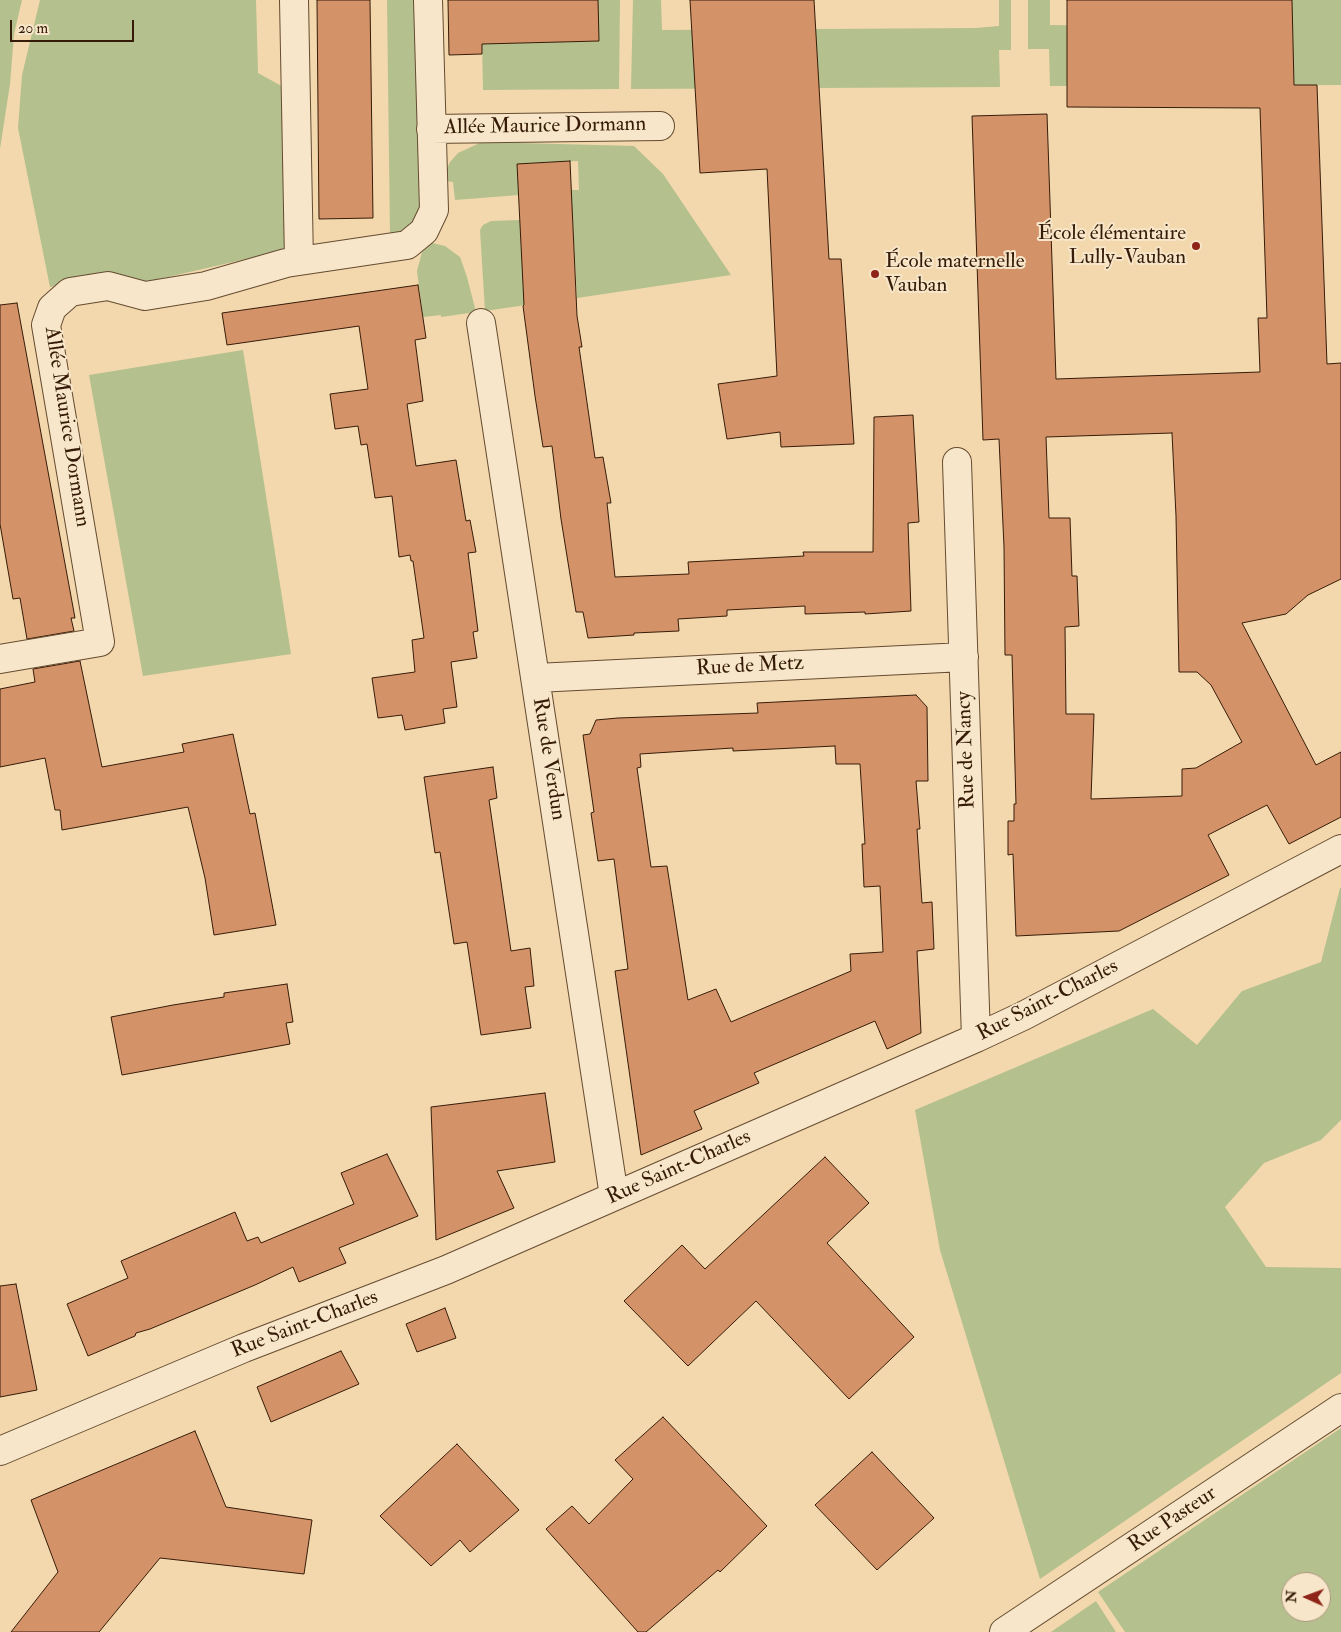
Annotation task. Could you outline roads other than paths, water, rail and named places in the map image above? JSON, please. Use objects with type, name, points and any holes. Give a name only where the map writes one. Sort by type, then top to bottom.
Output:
[{"type":"street","points":[[294,0],[299,261]]},
{"type":"street","name":"Allée Maurice Dormann","points":[[0,659],[100,642],[46,325],[52,308],[70,292],[108,286],[145,296],[206,286],[286,263],[407,244],[424,231],[434,210],[428,0]]},
{"type":"street","name":"Allée Maurice Dormann","points":[[431,129],[660,126]]},
{"type":"street","name":"Rue de Verdun","points":[[482,322],[614,1196]]},
{"type":"street","name":"Rue de Nancy","points":[[958,462],[976,1038]]},
{"type":"street","name":"Rue de Metz","points":[[536,678],[964,657]]},
{"type":"street","name":"Rue Saint-Charles","points":[[0,1451],[244,1348],[446,1270],[976,1038],[1022,1016],[1341,849]]},
{"type":"street","name":"Rue Pasteur","points":[[1004,1632],[1341,1408]]},
{"type":"place","name":"École élémentaire Lully-Vauban","points":[[1196,246]]},
{"type":"place","name":"École maternelle Vauban","points":[[875,274]]}]
